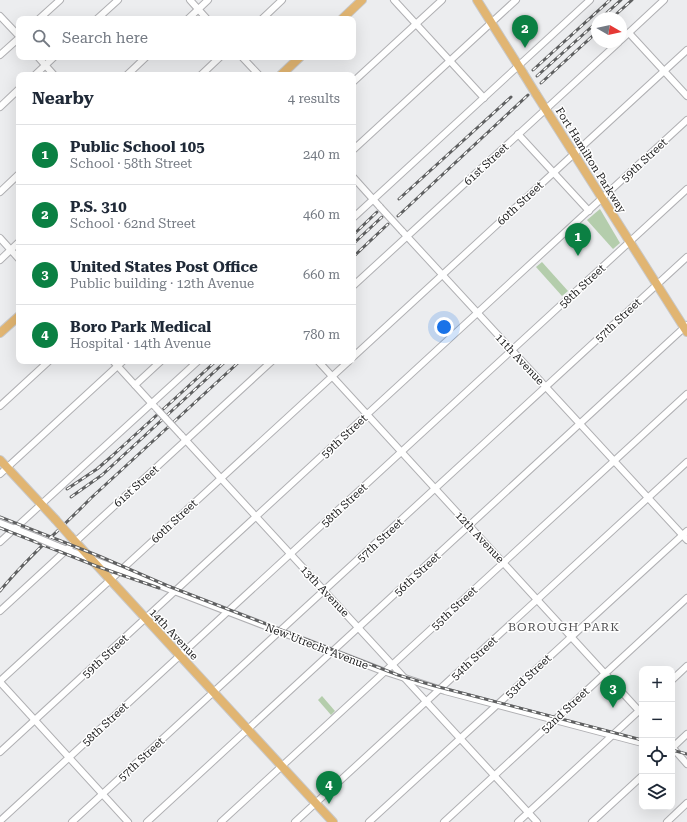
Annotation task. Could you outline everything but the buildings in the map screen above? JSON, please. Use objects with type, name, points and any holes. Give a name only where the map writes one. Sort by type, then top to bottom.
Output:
[{"type":"main road","points":[[345,16],[362,0]]},
{"type":"main road","name":"Fort Hamilton Parkway","points":[[477,0],[686,329]]},
{"type":"main road","points":[[284,72],[297,60]]},
{"type":"main road","points":[[0,333],[16,319]]},
{"type":"main road","name":"14th Avenue","points":[[0,460],[333,822]]},
{"type":"street","points":[[42,16],[60,0]]},
{"type":"street","points":[[100,16],[118,0]]},
{"type":"street","points":[[190,0],[205,16]]},
{"type":"street","points":[[191,16],[208,0]]},
{"type":"street","points":[[265,16],[282,0]]},
{"type":"street","points":[[394,0],[484,98]]},
{"type":"street","points":[[356,79],[442,0]]},
{"type":"street","points":[[356,147],[516,0]]},
{"type":"street","points":[[356,215],[484,98],[521,70],[590,0]]},
{"type":"street","points":[[664,0],[629,33],[687,96]]},
{"type":"street","points":[[0,16],[16,34]]},
{"type":"street","points":[[0,55],[16,40]]},
{"type":"street","name":"61st Street","points":[[356,283],[518,134],[544,106],[612,48]]},
{"type":"street","name":"60th Street","points":[[356,354],[687,50]]},
{"type":"street","points":[[41,60],[51,72]]},
{"type":"street","points":[[37,72],[51,60]]},
{"type":"street","points":[[130,72],[143,60]]},
{"type":"street","points":[[204,72],[217,60]]},
{"type":"street","points":[[245,60],[256,72]]},
{"type":"street","points":[[0,107],[16,92]]},
{"type":"street","name":"59th Street","points":[[0,752],[687,120]]},
{"type":"street","points":[[518,134],[589,211]]},
{"type":"street","points":[[0,192],[16,177]]},
{"type":"street","name":"11th Avenue","points":[[356,180],[648,498],[686,535]]},
{"type":"street","name":"58th Street","points":[[0,821],[687,189]]},
{"type":"street","points":[[0,238],[16,256]]},
{"type":"street","points":[[0,260],[16,245]]},
{"type":"street","name":"57th Street","points":[[72,822],[687,257]]},
{"type":"street","name":"56th Street","points":[[147,822],[580,424],[686,329]]},
{"type":"street","points":[[0,406],[46,364]]},
{"type":"street","points":[[135,385],[158,364]]},
{"type":"street","points":[[0,542],[195,364]]},
{"type":"street","name":"61st Street","points":[[0,611],[66,549],[72,539],[269,364]]},
{"type":"street","name":"12th Avenue","points":[[321,364],[605,674],[639,709]]},
{"type":"street","name":"60th Street","points":[[0,682],[346,364]]},
{"type":"street","points":[[0,474],[118,366]]},
{"type":"street","name":"13th Avenue","points":[[118,366],[537,822]]},
{"type":"street","name":"55th Street","points":[[221,822],[687,394]]},
{"type":"street","name":"54th Street","points":[[295,822],[687,462]]},
{"type":"street","name":"New Utrecht Avenue","points":[[0,523],[385,672],[497,705],[639,742]]},
{"type":"street","name":"53rd Street","points":[[369,822],[571,637],[686,535]]},
{"type":"street","name":"52nd Street","points":[[444,822],[687,598]]},
{"type":"street","points":[[675,677],[687,666]]},
{"type":"street","points":[[0,682],[128,822]]},
{"type":"street","points":[[518,822],[612,735],[639,713]]},
{"type":"street","points":[[675,747],[687,734]]},
{"type":"street","points":[[675,750],[687,755]]},
{"type":"street","points":[[675,751],[687,764]]},
{"type":"street","points":[[592,822],[639,779]]},
{"type":"street","points":[[667,822],[687,803]]},
{"type":"green space","points":[[600,209],[620,243],[613,249],[587,220]]},
{"type":"green space","points":[[542,262],[568,291],[562,296],[536,267]]},
{"type":"green space","points":[[322,696],[335,711],[331,715],[318,700]]},
{"type":"railway","points":[[533,70],[610,0]]},
{"type":"railway","points":[[608,12],[621,0]]},
{"type":"railway","points":[[619,12],[632,0]]},
{"type":"railway","points":[[537,76],[591,27]]},
{"type":"railway","points":[[541,83],[591,37]]},
{"type":"railway","points":[[398,216],[528,95]]},
{"type":"railway","points":[[399,199],[511,97]]},
{"type":"railway","points":[[356,232],[377,212]]},
{"type":"railway","points":[[356,241],[382,217]]},
{"type":"railway","points":[[356,254],[388,224]]},
{"type":"railway","points":[[67,489],[97,469],[213,364]]},
{"type":"railway","points":[[71,497],[102,475],[223,364]]},
{"type":"railway","points":[[0,591],[33,555],[91,498],[237,364]]},
{"type":"railway","points":[[0,517],[99,556],[168,586],[398,675],[639,739]]},
{"type":"railway","points":[[0,528],[96,566],[159,588]]},
{"type":"railway","points":[[675,751],[687,754]]},
{"type":"place","name":"P.S. 310","points":[[525,48]]},
{"type":"place","name":"Public School 105","points":[[578,256]]},
{"type":"place","name":"United States Post Office","points":[[613,708]]},
{"type":"place","name":"Boro Park Medical","points":[[329,804]]},
{"type":"district","name":"BOROUGH PARK","points":[[564,627]]}]
